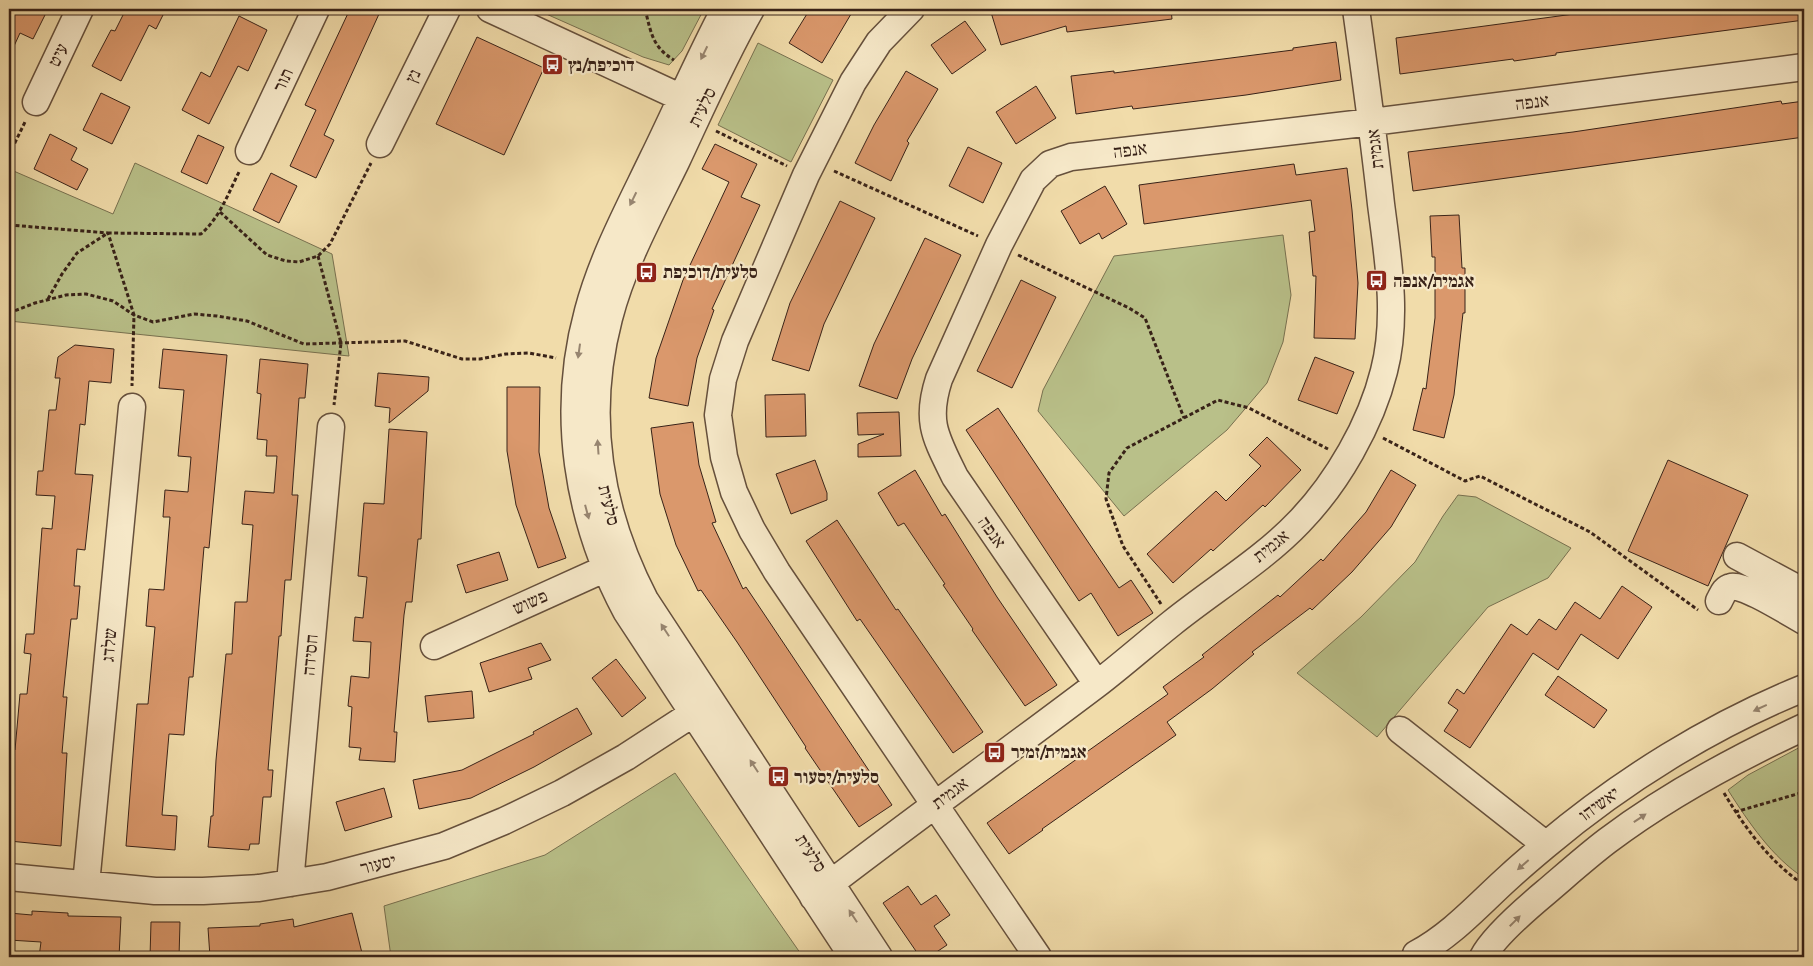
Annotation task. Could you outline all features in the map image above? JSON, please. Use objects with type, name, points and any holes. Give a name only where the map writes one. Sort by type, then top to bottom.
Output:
[{"type":"street","name":"עיט","points":[[36,102],[80,9]]},
{"type":"street","name":"תור","points":[[249,151],[316,9]]},
{"type":"street","name":"נץ","points":[[380,144],[447,9]]},
{"type":"street","points":[[490,9],[693,108]]},
{"type":"street","name":"סלעית","points":[[725,9],[695,72],[693,108],[629,260],[609,317],[602,350],[597,384],[596,421],[599,460],[607,501],[618,540],[612,584],[626,611],[702,707],[822,890],[879,957]]},
{"type":"street","name":"סלעית","points":[[616,564],[597,548],[585,506],[577,463],[574,422],[575,382],[588,312],[598,278],[622,221],[693,108],[751,9]]},
{"type":"street","points":[[911,9],[879,42],[853,82],[809,168],[734,341],[723,380],[718,415],[724,457],[734,492],[752,530],[777,572],[1038,957]]},
{"type":"street","name":"אגמית","points":[[822,890],[934,804],[1097,684],[1173,622],[1281,540],[1300,521],[1335,477],[1362,428],[1384,372],[1390,340],[1391,305],[1388,262],[1372,122],[1356,9]]},
{"type":"street","name":"אנפה","points":[[1097,684],[955,477],[940,448],[932,425],[932,400],[939,379],[998,246],[1033,180],[1050,164],[1071,157],[1372,122],[1804,67]]},
{"type":"street","name":"שלדג","points":[[86,884],[132,407]]},
{"type":"street","name":"חסידה","points":[[290,883],[331,427]]},
{"type":"street","points":[[1737,556],[1804,592]]},
{"type":"street","name":"פשוש","points":[[434,646],[616,564]]},
{"type":"street","points":[[1719,601],[1725,589],[1732,586],[1745,588],[1804,621]]},
{"type":"street","name":"יאשיהו","points":[[1413,956],[1430,947],[1448,933],[1585,812],[1702,738],[1804,688]]},
{"type":"street","name":"יסעור","points":[[9,877],[155,891],[259,888],[327,877],[444,846],[504,821],[562,794],[626,757],[702,707]]},
{"type":"street","name":"יאשיהו","points":[[1483,957],[1504,932],[1533,903],[1607,841],[1657,807],[1712,774],[1761,747],[1804,727]]},
{"type":"street","points":[[1400,730],[1546,845]]},
{"type":"street","name":"סלעית","points":[[822,890],[853,957]]},
{"type":"street","points":[[1413,956],[1428,953],[1443,957]]},
{"type":"path","points":[[645,9],[654,40],[663,54],[695,72]]},
{"type":"path","points":[[9,155],[36,102]]},
{"type":"path","points":[[693,108],[809,168],[998,246],[1129,308],[1145,318],[1184,418]]},
{"type":"path","points":[[220,212],[267,255],[300,262],[318,256],[330,244],[380,144]]},
{"type":"path","points":[[9,225],[108,233],[201,234],[211,225],[220,212],[249,151]]},
{"type":"path","points":[[48,300],[62,274],[77,253],[108,233]]},
{"type":"path","points":[[108,233],[134,315],[132,407]]},
{"type":"path","points":[[318,256],[341,343],[331,427]]},
{"type":"path","points":[[9,313],[66,295],[86,294],[113,301],[134,315],[153,322],[194,314],[216,316],[247,321],[304,344],[405,341],[462,359],[480,359],[506,354],[529,353],[578,362]]},
{"type":"path","points":[[1173,622],[1123,546],[1106,499],[1108,473],[1127,448],[1218,400],[1249,408],[1346,458]]},
{"type":"path","points":[[1362,428],[1466,482],[1480,476],[1590,532],[1698,610],[1719,601]]},
{"type":"path","points":[[1712,774],[1735,812],[1760,846],[1786,873],[1804,885]]},
{"type":"path","points":[[1735,812],[1804,792]]},
{"type":"green space","points":[[535,9],[704,9],[682,51],[669,65],[643,57]]},
{"type":"green space","points":[[758,43],[833,80],[791,162],[718,125]]},
{"type":"green space","points":[[135,163],[332,254],[349,356],[9,321],[9,169],[113,214]]},
{"type":"green space","points":[[1283,235],[1291,295],[1283,342],[1267,383],[1227,430],[1124,516],[1038,411],[1043,390],[1114,256]]},
{"type":"green space","points":[[1458,495],[1476,497],[1571,548],[1548,578],[1488,607],[1377,737],[1297,673],[1361,617],[1415,562]]},
{"type":"green space","points":[[1804,745],[1804,878],[1792,870],[1771,850],[1728,790],[1748,775]]},
{"type":"green space","points":[[675,773],[803,957],[391,957],[384,906],[545,855]]},
{"type":"building","points":[[9,9],[48,9],[33,39],[20,33],[9,57]]},
{"type":"building","points":[[116,9],[166,9],[156,29],[149,25],[121,81],[92,66],[111,30],[115,31],[124,13]]},
{"type":"building","points":[[350,9],[368,9],[379,14],[324,135],[334,140],[316,178],[290,166],[316,110],[305,105]]},
{"type":"building","points":[[810,9],[854,9],[822,63],[789,43]]},
{"type":"building","points":[[990,9],[1171,9],[1172,19],[1067,32],[1066,26],[1001,45]]},
{"type":"building","points":[[1611,9],[1804,9],[1804,20],[1556,53],[1556,55],[1514,61],[1513,59],[1400,74],[1396,38]]},
{"type":"building","points":[[239,16],[267,30],[248,71],[238,66],[209,124],[182,110],[201,72],[210,77]]},
{"type":"building","points":[[965,21],[986,50],[952,74],[931,45]]},
{"type":"building","points":[[477,37],[544,68],[504,155],[436,124]]},
{"type":"building","points":[[1336,42],[1341,80],[1246,95],[1133,109],[1132,106],[1076,114],[1071,76],[1114,71],[1114,73],[1293,50],[1293,48]]},
{"type":"building","points":[[906,71],[938,89],[907,141],[909,143],[891,181],[855,163],[874,125]]},
{"type":"building","points":[[1036,86],[1056,118],[1016,144],[996,112]]},
{"type":"building","points":[[101,93],[130,107],[112,144],[83,130]]},
{"type":"building","points":[[1781,101],[1782,104],[1804,101],[1804,137],[1413,191],[1408,152],[1573,132]]},
{"type":"building","points":[[50,134],[77,148],[71,160],[88,169],[77,190],[34,169]]},
{"type":"building","points":[[198,135],[224,147],[207,184],[181,172]]},
{"type":"building","points":[[715,144],[757,164],[741,197],[760,205],[712,309],[714,310],[697,358],[688,406],[649,398],[656,358],[683,280],[729,182],[702,169]]},
{"type":"building","points":[[968,147],[1002,163],[983,203],[949,186]]},
{"type":"building","points":[[1294,164],[1296,175],[1347,168],[1358,283],[1355,339],[1314,338],[1316,276],[1313,276],[1309,232],[1315,231],[1311,200],[1144,224],[1139,185]]},
{"type":"building","points":[[271,173],[297,186],[279,223],[253,210]]},
{"type":"building","points":[[1105,186],[1127,224],[1102,239],[1099,233],[1080,244],[1061,211]]},
{"type":"building","points":[[840,201],[875,218],[824,324],[809,371],[772,360],[790,303]]},
{"type":"building","points":[[1459,215],[1462,268],[1465,268],[1465,313],[1463,313],[1454,395],[1444,438],[1413,430],[1423,388],[1426,389],[1435,318],[1435,257],[1432,257],[1430,216]]},
{"type":"building","points":[[925,238],[961,255],[912,359],[897,399],[859,386],[874,344]]},
{"type":"building","points":[[1021,280],[1056,297],[1012,388],[977,371]]},
{"type":"building","points":[[75,345],[114,349],[111,383],[89,381],[85,425],[80,424],[75,474],[93,475],[85,550],[77,549],[74,586],[80,586],[77,619],[71,619],[63,697],[67,697],[62,753],[67,753],[61,846],[9,841],[9,812],[13,750],[15,750],[20,694],[27,694],[31,654],[24,653],[26,634],[34,634],[42,528],[52,529],[55,496],[36,495],[38,471],[43,471],[49,410],[56,410],[60,378],[55,378],[58,357]]},
{"type":"building","points":[[163,349],[227,355],[209,548],[204,547],[193,677],[189,677],[184,735],[169,734],[162,815],[177,816],[175,850],[126,846],[137,704],[148,704],[155,627],[146,626],[149,589],[164,590],[170,517],[163,517],[165,490],[188,492],[191,457],[178,456],[184,390],[159,388]]},
{"type":"building","points":[[1315,357],[1354,372],[1337,414],[1298,400]]},
{"type":"building","points":[[260,359],[308,364],[305,398],[299,398],[292,495],[298,495],[291,580],[285,580],[281,636],[279,636],[268,770],[273,770],[271,797],[263,797],[259,844],[250,844],[249,850],[208,847],[211,816],[213,816],[226,654],[232,654],[235,602],[247,602],[253,525],[242,524],[245,491],[274,493],[277,456],[266,456],[267,440],[257,439],[261,394],[257,393]]},
{"type":"building","points":[[378,373],[429,377],[428,391],[389,423],[390,408],[375,406]]},
{"type":"building","points":[[507,387],[540,387],[539,452],[549,508],[566,558],[538,568],[516,505],[507,451]]},
{"type":"building","points":[[805,394],[806,436],[766,437],[765,395]]},
{"type":"building","points":[[998,408],[1119,588],[1131,580],[1153,613],[1118,636],[1091,593],[1079,601],[966,430]]},
{"type":"building","points":[[899,412],[901,456],[858,457],[858,444],[884,434],[858,435],[857,413]]},
{"type":"building","points":[[693,422],[699,465],[716,522],[712,523],[743,589],[746,587],[892,805],[859,827],[805,748],[737,642],[701,590],[698,591],[676,545],[660,494],[651,428]]},
{"type":"building","points":[[389,429],[427,432],[421,539],[418,539],[412,602],[406,602],[404,615],[394,732],[397,732],[395,762],[359,760],[361,748],[349,747],[352,707],[348,706],[351,676],[369,678],[371,642],[353,641],[355,617],[363,618],[367,577],[358,576],[364,503],[384,504]]},
{"type":"building","points":[[1267,437],[1301,470],[1265,507],[1263,505],[1213,551],[1211,549],[1173,583],[1147,554],[1216,491],[1226,501],[1261,466],[1249,455]]},
{"type":"building","points":[[815,460],[827,493],[827,500],[791,514],[776,474]]},
{"type":"building","points":[[1668,460],[1748,495],[1708,586],[1628,551]]},
{"type":"building","points":[[915,470],[942,516],[945,514],[997,597],[1057,685],[1025,706],[972,630],[943,585],[945,584],[904,523],[898,526],[878,493]]},
{"type":"building","points":[[1391,470],[1416,485],[1391,527],[1352,572],[1312,610],[1310,608],[1252,652],[1254,654],[1212,689],[1167,722],[1176,735],[1009,854],[987,823],[1168,694],[1163,687],[1204,657],[1202,655],[1278,595],[1280,597],[1321,559],[1323,561],[1366,512]]},
{"type":"building","points":[[837,520],[896,610],[898,609],[983,732],[953,753],[860,619],[857,621],[806,541]]},
{"type":"building","points":[[499,552],[508,580],[466,593],[457,565]]},
{"type":"building","points":[[1622,586],[1652,607],[1618,659],[1581,634],[1558,670],[1533,653],[1470,748],[1444,731],[1458,710],[1448,703],[1457,689],[1464,694],[1511,624],[1527,635],[1539,619],[1556,630],[1575,602],[1600,619]]},
{"type":"building","points":[[541,643],[551,660],[528,668],[532,679],[489,692],[480,663]]},
{"type":"building","points":[[616,659],[646,698],[622,717],[592,678]]},
{"type":"building","points":[[1558,676],[1607,710],[1594,728],[1545,695]]},
{"type":"building","points":[[472,691],[474,718],[428,722],[425,696]]},
{"type":"building","points":[[577,708],[592,734],[534,767],[471,798],[419,809],[413,780],[462,770],[534,734],[533,732]]},
{"type":"building","points":[[384,788],[392,817],[345,831],[336,802]]},
{"type":"building","points":[[908,886],[921,905],[936,895],[950,915],[934,926],[947,945],[929,957],[920,957],[883,903]]},
{"type":"building","points":[[32,911],[68,913],[68,916],[121,917],[119,957],[39,957],[41,942],[9,940],[9,913],[32,915]]},
{"type":"building","points":[[352,913],[363,957],[210,957],[208,928],[260,926],[260,924],[293,919],[294,927]]},
{"type":"building","points":[[151,922],[180,922],[179,957],[150,957]]},
{"type":"place","name":"דוכיפת/נץ","points":[[552,65]]},
{"type":"place","name":"סלעית/דוכיפת","points":[[647,272]]},
{"type":"place","name":"אגמית/אנפה","points":[[1377,281]]},
{"type":"place","name":"אגמית/זמיר","points":[[995,752]]},
{"type":"place","name":"סלעית/יסעור","points":[[778,777]]}]
